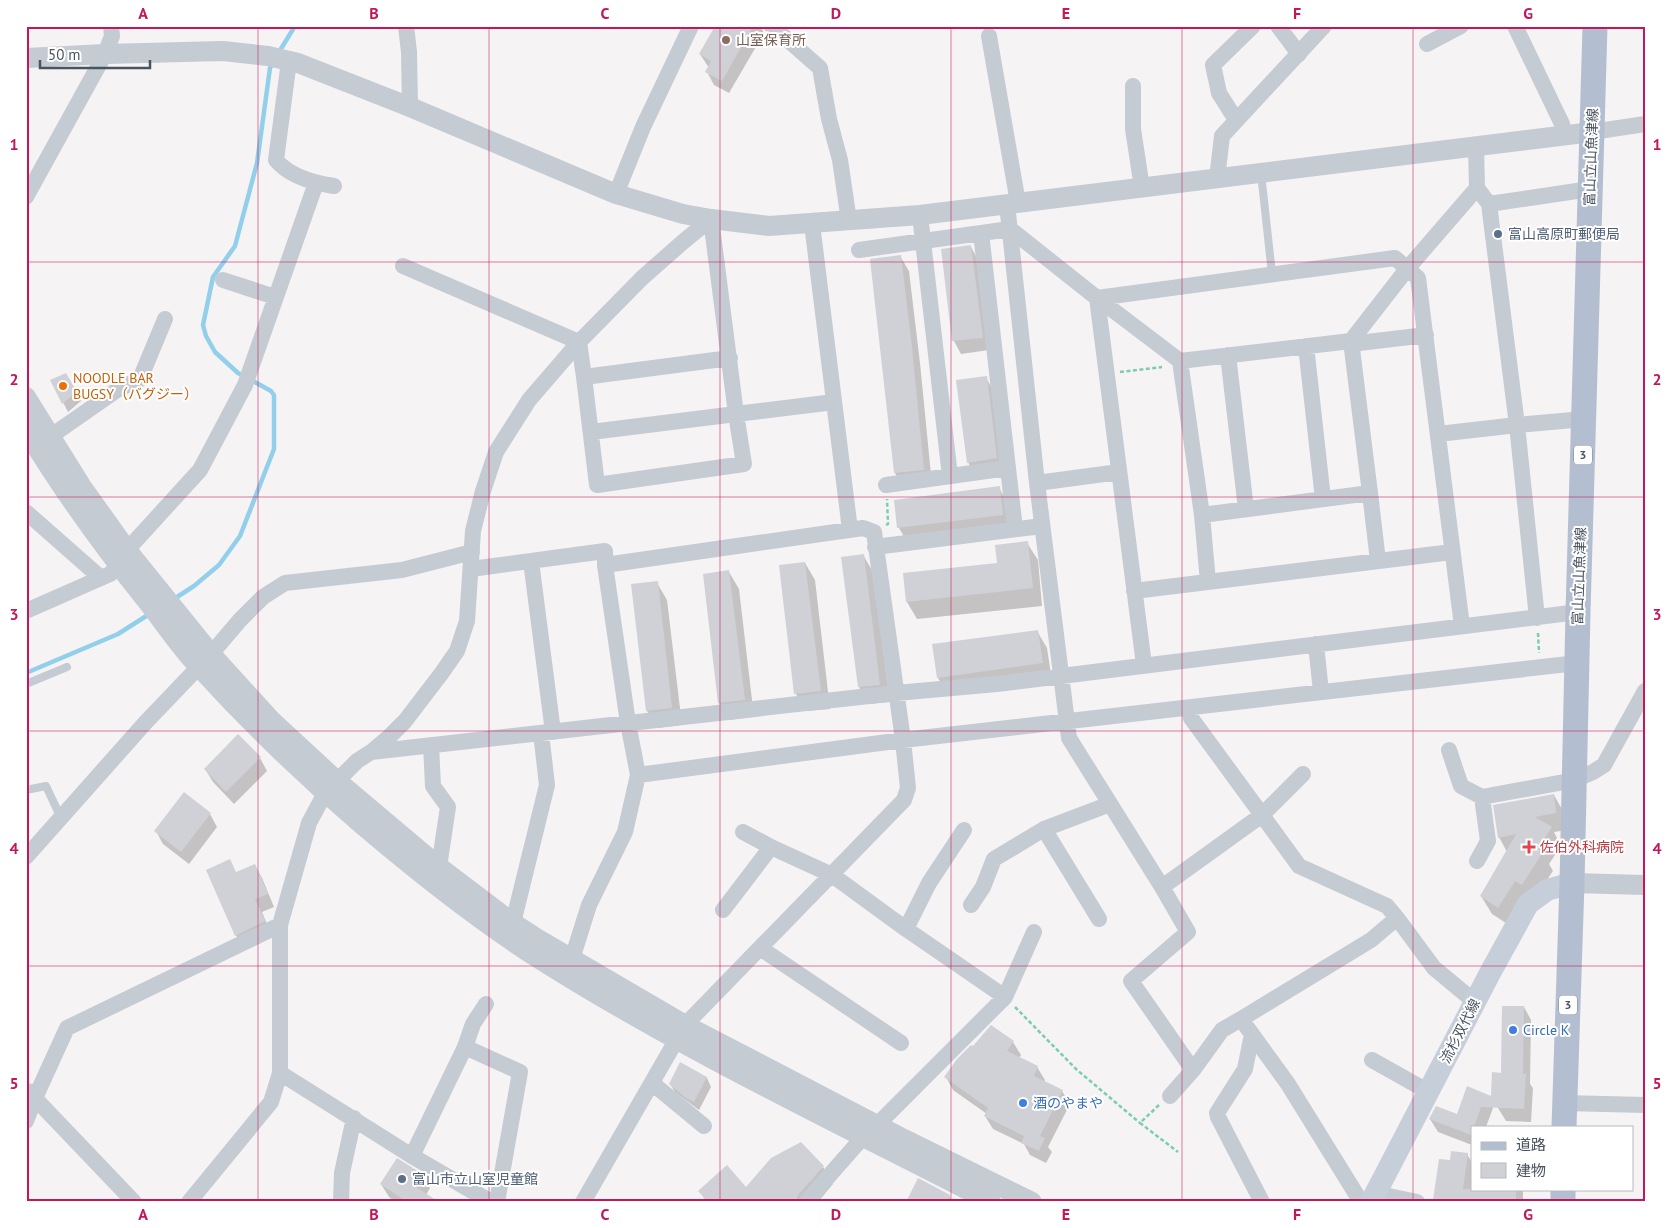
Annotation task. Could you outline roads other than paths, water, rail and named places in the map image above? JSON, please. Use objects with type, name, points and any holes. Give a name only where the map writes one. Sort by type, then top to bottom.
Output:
[{"type":"main road","name":"富山立山魚津線","points":[[1564,1115],[1595,26]]},
{"type":"main road","name":"流杉双代線","points":[[1369,1199],[1429,1092],[1528,904],[1547,890],[1572,883]]},
{"type":"street","points":[[26,197],[105,54],[112,36],[111,26]]},
{"type":"street","points":[[406,26],[409,52],[410,107]]},
{"type":"street","points":[[616,194],[643,127],[691,26]]},
{"type":"street","points":[[772,26],[820,68],[829,119],[840,160],[849,221]]},
{"type":"street","points":[[1236,120],[1219,93],[1213,65],[1253,26]]},
{"type":"street","points":[[1278,26],[1299,54]]},
{"type":"street","points":[[1217,179],[1222,136],[1324,26]]},
{"type":"street","points":[[1427,44],[1461,26]]},
{"type":"street","points":[[1514,26],[1562,124],[1565,136]]},
{"type":"street","points":[[989,36],[1012,204],[1010,229],[1037,484],[1069,738],[1188,932],[1130,980],[1194,1070]]},
{"type":"street","points":[[26,58],[223,51],[268,56],[298,63],[410,107],[616,194],[661,208],[711,219],[769,226],[920,215],[1565,136],[1645,124]]},
{"type":"street","points":[[289,61],[276,160],[282,168],[316,183],[334,186]]},
{"type":"street","points":[[1133,86],[1133,129],[1142,188]]},
{"type":"street","points":[[1476,147],[1477,188],[1488,204],[1517,425],[1537,618]]},
{"type":"street","points":[[26,611],[110,574],[200,470],[245,385],[316,183]]},
{"type":"street","points":[[1378,561],[1351,340],[1407,269],[1477,188]]},
{"type":"street","points":[[1488,204],[1590,189]]},
{"type":"street","points":[[920,215],[950,476]]},
{"type":"street","points":[[194,1200],[271,1102],[280,1073],[280,925],[309,823],[331,787],[405,721],[457,651],[467,621],[473,530],[496,452],[529,400],[579,342],[642,278],[711,219]]},
{"type":"street","points":[[579,342],[597,485],[744,464],[711,219]]},
{"type":"street","points":[[812,224],[850,530]]},
{"type":"street","points":[[859,250],[1010,229],[1180,361],[1351,340],[1359,343],[1426,336]]},
{"type":"street","points":[[981,234],[1015,529]]},
{"type":"street","points":[[1097,298],[1395,258],[1418,278],[1462,626]]},
{"type":"street","points":[[403,266],[579,342]]},
{"type":"street","points":[[223,280],[275,297]]},
{"type":"street","points":[[1097,298],[1144,666]]},
{"type":"street","points":[[51,436],[117,390],[140,379],[165,319]]},
{"type":"street","points":[[1306,346],[1323,499]]},
{"type":"street","points":[[1228,355],[1246,509]]},
{"type":"street","points":[[584,377],[730,358]]},
{"type":"street","points":[[1180,361],[1202,515],[1208,582]]},
{"type":"street","points":[[26,397],[82,487],[123,558]]},
{"type":"street","points":[[591,432],[834,402]]},
{"type":"street","points":[[1438,434],[1584,419]]},
{"type":"street","points":[[26,430],[46,464],[205,660],[271,720],[331,787],[402,859],[466,908],[530,953],[871,1131],[991,1202]]},
{"type":"street","points":[[886,485],[1008,468]]},
{"type":"street","points":[[1037,484],[1119,472]]},
{"type":"street","points":[[1202,515],[1370,493]]},
{"type":"street","points":[[26,512],[101,578]]},
{"type":"street","points":[[875,540],[1042,526]]},
{"type":"street","points":[[584,1202],[681,1032],[904,800],[908,788],[875,540],[863,528],[605,565]]},
{"type":"street","points":[[471,569],[604,550],[628,723],[638,775],[625,832],[589,905],[572,959]]},
{"type":"street","points":[[26,857],[145,723],[263,597],[284,583],[402,570],[472,552]]},
{"type":"street","points":[[1134,591],[1452,552]]},
{"type":"street","points":[[512,923],[547,784],[547,732],[531,561]]},
{"type":"street","points":[[371,752],[896,693],[997,684],[1578,612]]},
{"type":"street","points":[[1316,644],[1321,692]]},
{"type":"street","points":[[638,775],[903,740],[1577,663]]},
{"type":"street","points":[[1449,750],[1461,786],[1482,797],[1575,780],[1604,765],[1645,691]]},
{"type":"street","points":[[1189,708],[1191,718],[1299,866],[1387,906],[1434,968],[1475,1002]]},
{"type":"street","points":[[431,745],[434,786],[448,808],[439,867]]},
{"type":"street","points":[[1162,887],[1262,815],[1303,774]]},
{"type":"street","points":[[331,787],[512,923],[572,959],[681,1032]]},
{"type":"street","points":[[1477,861],[1488,841],[1482,797]]},
{"type":"street","points":[[971,905],[983,887],[994,859],[1044,829],[1110,804]]},
{"type":"street","points":[[1044,829],[1099,919]]},
{"type":"street","points":[[906,929],[929,882],[964,830]]},
{"type":"street","points":[[743,832],[832,875],[1005,997]]},
{"type":"street","points":[[723,910],[771,847]]},
{"type":"street","points":[[1572,883],[1645,885]]},
{"type":"street","points":[[1170,1096],[1194,1070],[1222,1030],[1371,940],[1397,918]]},
{"type":"street","points":[[26,1121],[30,1094],[67,1028],[280,925]]},
{"type":"street","points":[[806,1202],[871,1131],[1005,997],[1034,932]]},
{"type":"street","points":[[760,948],[901,1043]]},
{"type":"street","points":[[412,1156],[465,1047],[473,1024],[486,1004]]},
{"type":"street","points":[[1241,1019],[1369,1199],[1417,1202]]},
{"type":"street","points":[[1252,1034],[1245,1069],[1217,1113],[1262,1202]]},
{"type":"street","points":[[465,1047],[520,1072],[496,1202]]},
{"type":"street","points":[[1372,1060],[1429,1092]]},
{"type":"street","points":[[280,1073],[412,1156],[491,1202]]},
{"type":"street","points":[[652,1083],[704,1126]]},
{"type":"street","points":[[30,1094],[134,1202]]},
{"type":"street","points":[[1564,1115],[1645,1106]]},
{"type":"street","points":[[341,1202],[342,1173],[354,1118]]},
{"type":"street","points":[[871,1131],[1032,1202]]},
{"type":"lane","points":[[1261,173],[1272,274]]},
{"type":"lane","points":[[26,684],[67,667]]},
{"type":"lane","points":[[26,790],[46,786],[61,818]]},
{"type":"waterway","points":[[279,52],[295,26]]},
{"type":"waterway","points":[[244,376],[238,373],[215,352],[206,336],[203,325],[213,277],[235,246],[257,163],[270,68],[273,63]]},
{"type":"waterway","points":[[174,599],[194,586],[219,565],[240,536],[274,449],[274,395],[271,391],[251,380]]},
{"type":"waterway","points":[[26,673],[118,634],[151,613]]},
{"type":"place","name":"山室保育所","points":[[726,40]]},
{"type":"place","name":"富山高原町郵便局","points":[[1498,234]]},
{"type":"place","name":"NOODLE BAR BUGSY（バグジー）","points":[[63,386]]},
{"type":"place","name":"佐伯外科病院","points":[[1529,847]]},
{"type":"place","name":"Circle K","points":[[1513,1030]]},
{"type":"place","name":"酒のやまや","points":[[1023,1103]]},
{"type":"place","name":"富山市立山室児童館","points":[[402,1179]]}]
